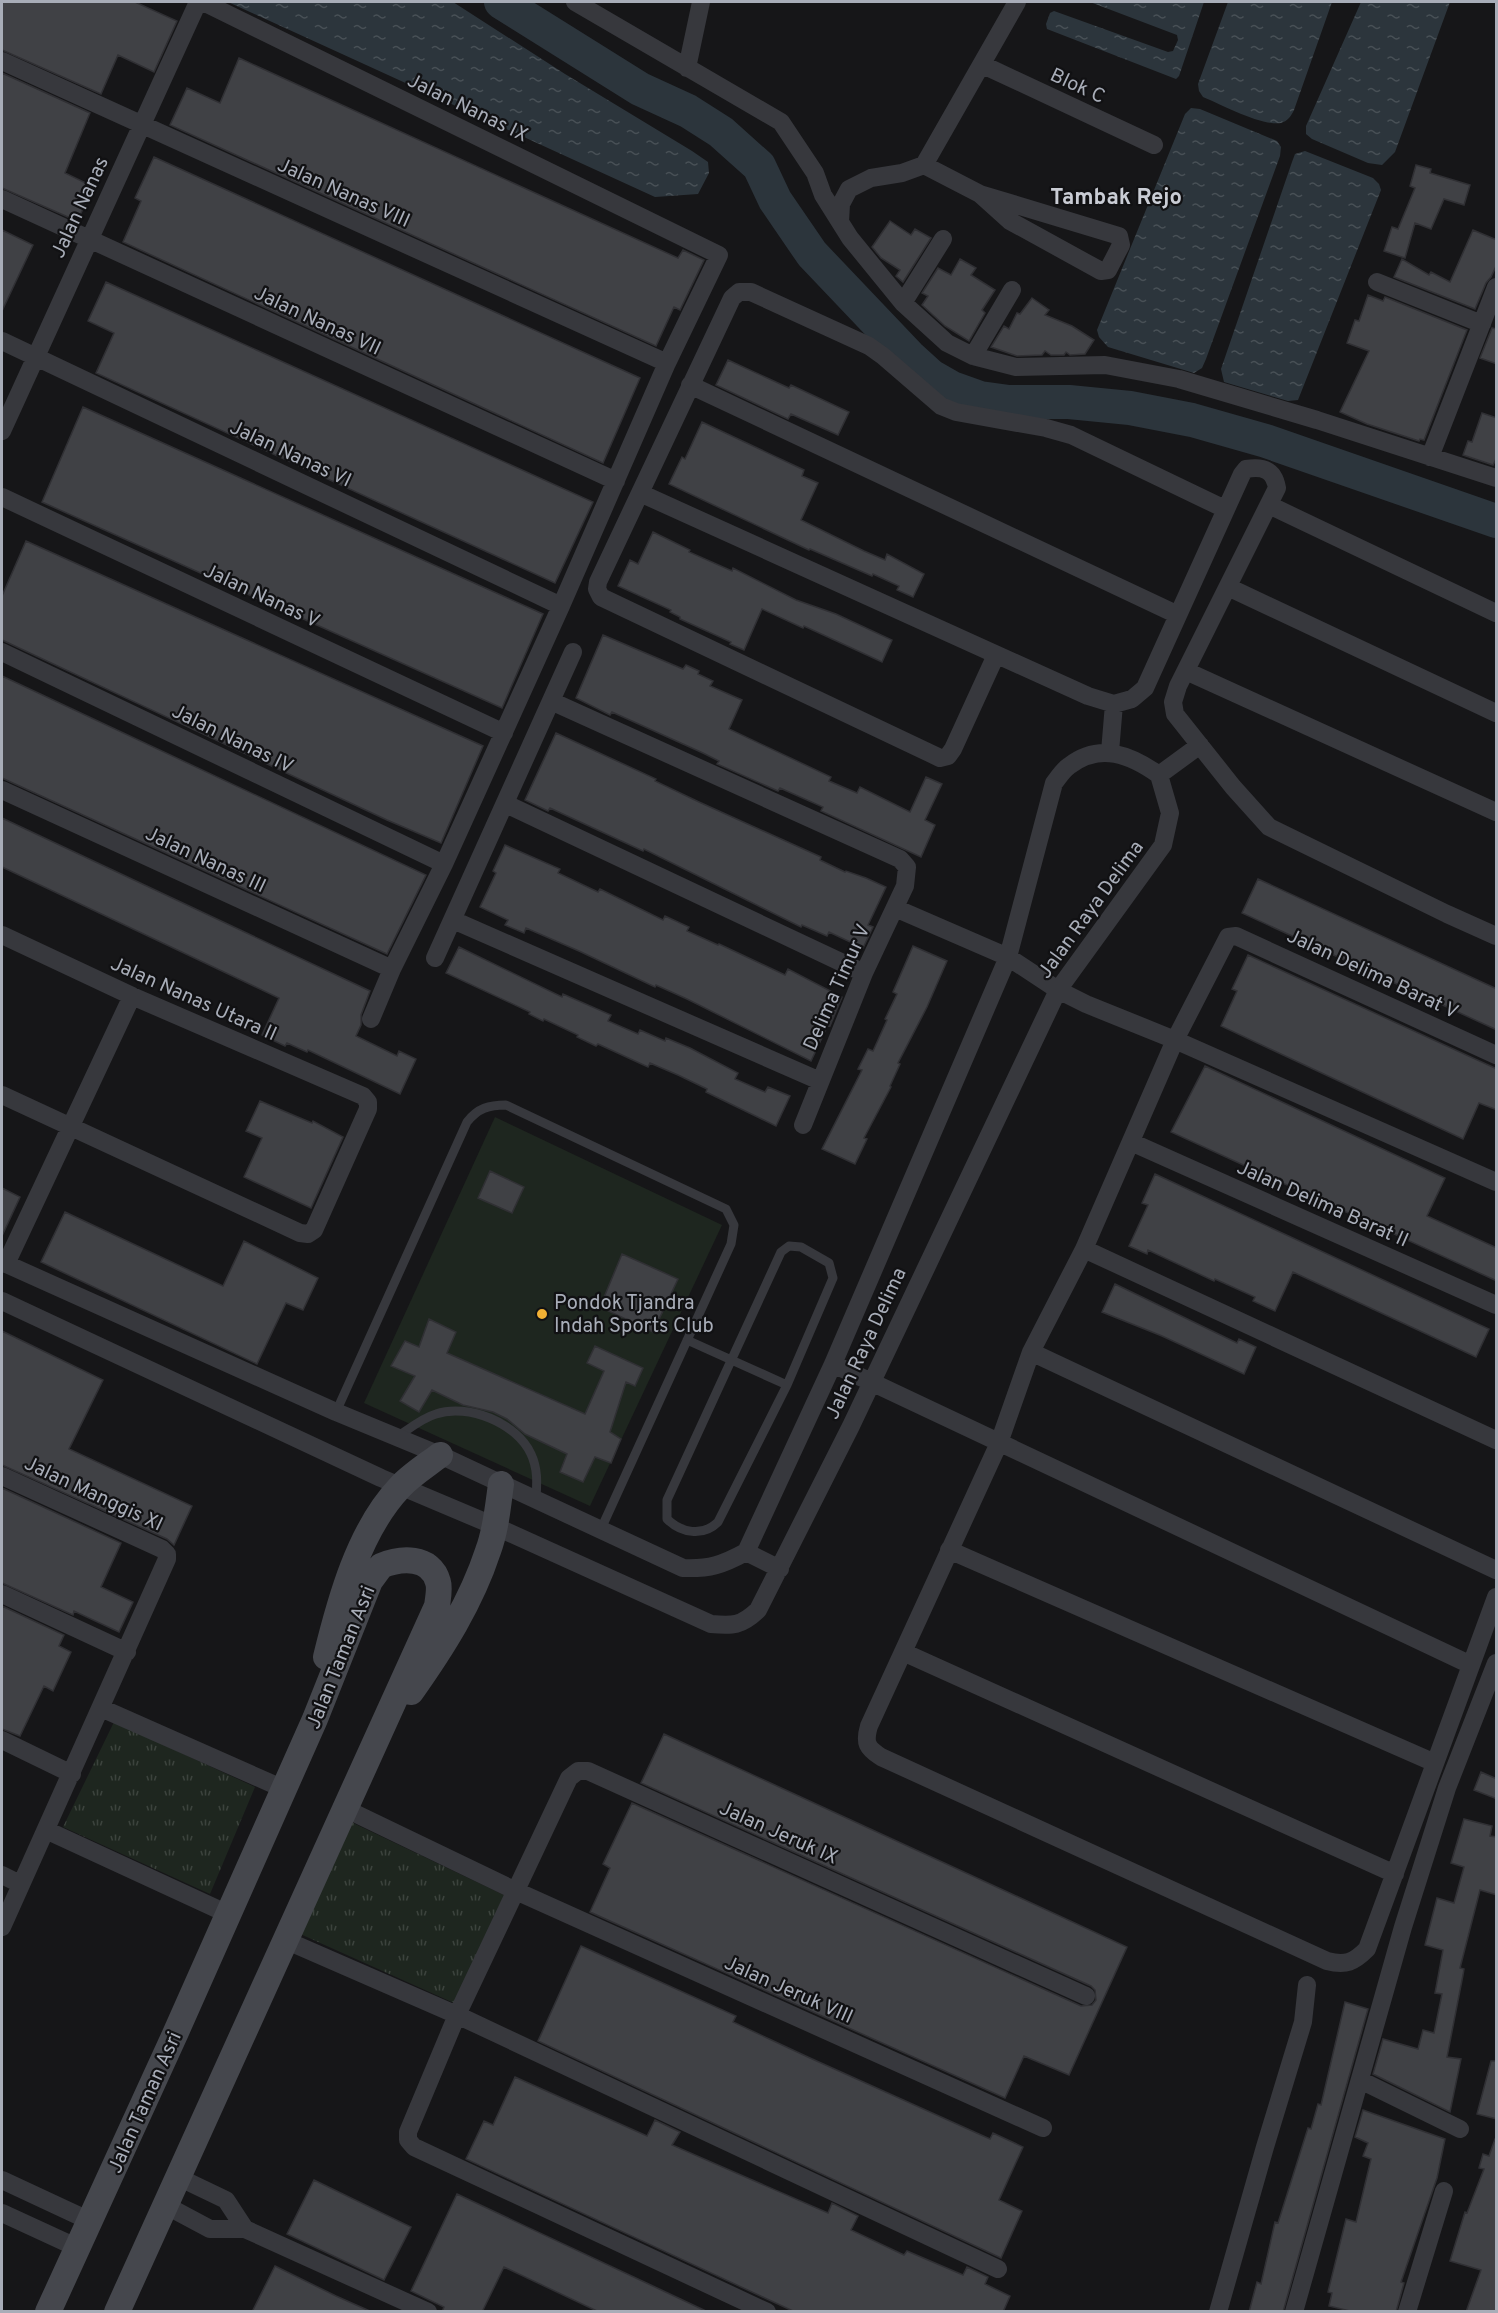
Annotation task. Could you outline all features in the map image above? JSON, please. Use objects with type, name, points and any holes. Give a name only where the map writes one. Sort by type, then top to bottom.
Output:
[{"type":"main road","points":[[315,1719],[325,1659],[336,1616],[374,1520],[401,1485],[440,1455]]},
{"type":"main road","points":[[376,1742],[457,1623],[489,1551],[498,1482]]},
{"type":"main road","name":"Jalan Taman Asri","points":[[48,2312],[315,1719],[370,1581],[381,1566],[405,1559],[417,1561],[429,1567],[439,1582],[437,1606],[117,2312]]},
{"type":"street","name":"Jalan Nanas","points":[[2,431],[198,2]]},
{"type":"street","name":"Jalan Nanas IX","points":[[203,2],[719,255],[667,363]]},
{"type":"street","points":[[575,2],[781,122],[815,173],[823,195],[850,238],[903,303],[947,343],[973,356],[1016,367],[1105,365],[1142,370],[1211,388],[1497,478]]},
{"type":"street","points":[[687,68],[701,2]]},
{"type":"street","points":[[840,222],[841,204],[849,189],[871,178],[924,165],[1017,2]]},
{"type":"street","name":"Jalan Nanas VIII","points":[[2,61],[667,363]]},
{"type":"street","name":"Blok C","points":[[983,65],[1154,145]]},
{"type":"street","points":[[924,165],[980,195],[1119,236],[1121,245],[1108,270],[1101,271],[1010,221],[980,195]]},
{"type":"street","name":"Jalan Nanas VII","points":[[2,199],[616,481]]},
{"type":"street","points":[[903,303],[943,239]]},
{"type":"street","points":[[1377,282],[1482,324]]},
{"type":"street","points":[[1430,457],[1497,287]]},
{"type":"street","points":[[973,356],[1012,290]]},
{"type":"street","points":[[996,655],[953,749],[948,756],[940,758],[601,597],[597,589],[598,582],[732,298],[740,292],[752,292],[869,346],[941,406],[956,412],[1046,428],[1071,435],[1225,509]]},
{"type":"street","name":"Jalan Nanas VI","points":[[2,341],[561,606]]},
{"type":"street","points":[[371,1019],[392,969],[444,864],[504,733],[667,363]]},
{"type":"street","points":[[690,385],[1178,615]]},
{"type":"street","points":[[640,493],[1088,696],[1114,704],[1132,699],[1145,688],[1242,474],[1246,469],[1258,467],[1270,472],[1276,478],[1277,488],[1186,671],[1173,702],[1175,714],[1233,787],[1269,827],[1448,915],[1497,936]]},
{"type":"street","name":"Jalan Nanas V","points":[[2,497],[504,733]]},
{"type":"street","points":[[1269,505],[1497,613]]},
{"type":"street","points":[[1228,587],[1497,713]]},
{"type":"street","name":"Jalan Nanas IV","points":[[2,652],[444,864]]},
{"type":"street","points":[[435,958],[573,652]]},
{"type":"street","points":[[1186,671],[1497,812]]},
{"type":"street","name":"Delima Timur V","points":[[551,701],[900,859],[907,867],[905,886],[864,973],[803,1125]]},
{"type":"street","points":[[1114,704],[1110,752],[1132,758],[1159,775],[1200,745]]},
{"type":"street","name":"Jalan Raya Delima","points":[[746,1552],[832,1364],[1008,957],[1054,783],[1069,766],[1090,756],[1110,752]]},
{"type":"street","name":"Jalan Raya Delima","points":[[492,1525],[711,1624],[733,1626],[747,1620],[758,1610],[872,1382],[1058,990],[1163,845],[1170,813],[1159,775]]},
{"type":"street","name":"Jalan Nanas III","points":[[2,790],[392,969]]},
{"type":"street","points":[[506,804],[864,973]]},
{"type":"street","points":[[895,908],[1008,957],[1058,990],[1086,1004],[1175,1040],[1497,1182]]},
{"type":"street","points":[[453,920],[820,1081]]},
{"type":"street","name":"Jalan Nanas Utara II","points":[[2,935],[132,996],[363,1096],[368,1102],[368,1109],[314,1230],[308,1234],[300,1233],[70,1128]]},
{"type":"street","name":"Jalan Delima Barat V","points":[[1175,1040],[1230,936],[1236,936],[1497,1054]]},
{"type":"street","points":[[132,996],[4,1263],[336,1412],[440,1455],[683,1568],[704,1569],[746,1552],[780,1569]]},
{"type":"street","points":[[1175,1040],[1084,1249],[1031,1352],[999,1443],[868,1726],[866,1743],[869,1749],[881,1757],[1327,1961],[1348,1964],[1367,1949],[1497,1597]]},
{"type":"street","points":[[2,1095],[70,1128]]},
{"type":"street","name":"Jalan Delima Barat II","points":[[1131,1142],[1497,1305]]},
{"type":"street","points":[[1084,1249],[1497,1440]]},
{"type":"street","points":[[2,1302],[492,1525]]},
{"type":"street","points":[[1031,1352],[1497,1570]]},
{"type":"street","points":[[832,1364],[1471,1665]]},
{"type":"street","name":"Jalan Manggis XI","points":[[2,1476],[162,1549],[167,1554],[167,1559],[127,1652]]},
{"type":"street","points":[[949,1550],[1435,1763]]},
{"type":"street","points":[[2,1594],[127,1652],[2,1927]]},
{"type":"street","points":[[903,1652],[1395,1874]]},
{"type":"street","points":[[1299,2311],[1403,1927],[1448,1788],[1497,1663]]},
{"type":"street","points":[[101,1708],[284,1789]]},
{"type":"street","points":[[2,1740],[72,1773]]},
{"type":"street","name":"Jalan Jeruk IX","points":[[767,2312],[414,2147],[408,2140],[408,2132],[457,2015],[569,1779],[578,1771],[588,1771],[1086,1996]]},
{"type":"street","name":"Jalan Jeruk VIII","points":[[346,1809],[516,1891],[1043,2128]]},
{"type":"street","points":[[46,1830],[228,1914]]},
{"type":"street","points":[[2,1875],[20,1884]]},
{"type":"street","points":[[285,1940],[457,2015],[998,2269]]},
{"type":"street","points":[[1218,2312],[1262,2157],[1304,2022],[1307,1985]]},
{"type":"street","points":[[1360,2080],[1460,2129]]},
{"type":"street","points":[[178,2177],[226,2200],[245,2229]]},
{"type":"street","points":[[2,2181],[90,2221]]},
{"type":"street","points":[[1407,2312],[1444,2191]]},
{"type":"street","points":[[165,2205],[210,2229],[245,2229],[428,2312]]},
{"type":"street","points":[[2,2213],[78,2248]]},
{"type":"lane","points":[[336,1412],[467,1122],[475,1112],[494,1105],[506,1105],[726,1209],[734,1225],[731,1244],[601,1529]]},
{"type":"lane","points":[[789,1246],[801,1247],[829,1263],[833,1278],[787,1385],[718,1522],[709,1529],[689,1531],[677,1528],[667,1519],[667,1500],[730,1359],[781,1252],[789,1246]]},
{"type":"lane","points":[[687,1340],[787,1385]]},
{"type":"lane","points":[[397,1437],[436,1414],[458,1410],[495,1421],[514,1432],[531,1453],[537,1476],[536,1499]]},
{"type":"green space","name":"Pondok Tjandra Indah Sports Club","points":[[495,1117],[722,1225],[590,1506],[364,1403]]},
{"type":"green space","points":[[114,1722],[255,1787],[210,1894],[63,1827]]},
{"type":"green space","points":[[351,1822],[506,1896],[454,2003],[298,1933]]},
{"type":"water","points":[[228,2],[453,2],[565,74],[692,151],[708,162],[709,173],[698,194],[655,197]]},
{"type":"water","points":[[1090,2],[1204,2],[1179,76],[1176,79],[1047,29],[1046,24],[1050,13],[1054,11],[1168,52],[1173,51],[1178,40],[1177,35]]},
{"type":"water","points":[[1228,2],[1332,2],[1294,110],[1289,118],[1281,123],[1263,121],[1231,110],[1203,97],[1199,91],[1198,84]]},
{"type":"water","points":[[1361,2],[1450,2],[1395,152],[1382,165],[1368,163],[1312,139],[1306,134],[1306,126]]},
{"type":"water","points":[[1191,108],[1200,109],[1277,141],[1281,147],[1280,156],[1206,359],[1202,368],[1194,373],[1108,347],[1099,337],[1097,330],[1185,114]]},
{"type":"water","points":[[1305,151],[1373,178],[1381,190],[1298,400],[1288,401],[1224,382],[1221,369],[1295,154]]},
{"type":"building","points":[[2,2],[135,2],[177,21],[154,72],[118,55],[101,94],[2,50]]},
{"type":"building","points":[[239,58],[678,258],[683,250],[704,260],[680,310],[674,307],[656,346],[170,125],[187,88],[220,103]]},
{"type":"building","points":[[2,73],[90,113],[65,173],[94,187],[77,221],[2,188]]},
{"type":"building","points":[[154,157],[640,378],[603,463],[123,242],[141,201],[135,198]]},
{"type":"building","points":[[1416,165],[1431,169],[1430,173],[1470,185],[1464,205],[1444,199],[1431,229],[1415,223],[1405,258],[1384,251],[1392,227],[1398,229],[1415,188],[1410,186]]},
{"type":"building","points":[[890,221],[911,235],[915,229],[931,238],[903,282],[896,276],[900,270],[881,258],[872,247]]},
{"type":"building","points":[[2,230],[33,245],[2,311]]},
{"type":"building","points":[[1473,230],[1497,240],[1497,264],[1475,309],[1394,277],[1402,259],[1429,275],[1431,272],[1450,282]]},
{"type":"building","points":[[960,259],[976,268],[971,275],[995,290],[982,310],[985,313],[969,341],[945,326],[922,305],[928,296],[922,293],[938,268],[951,275]]},
{"type":"building","points":[[106,282],[593,502],[555,583],[96,373],[114,333],[88,321]]},
{"type":"building","points":[[1368,295],[1383,301],[1385,297],[1467,330],[1424,440],[1419,441],[1367,424],[1340,412],[1369,351],[1347,343],[1355,320],[1359,321]]},
{"type":"building","points":[[1032,298],[1049,310],[1045,315],[1072,326],[1094,340],[1085,354],[1070,355],[1066,352],[1064,355],[1051,355],[1045,351],[1042,355],[1017,356],[991,347],[1004,326],[1009,329],[1017,313],[1020,314]]},
{"type":"building","points":[[1492,328],[1497,329],[1497,364],[1480,358]]},
{"type":"building","points":[[728,360],[789,388],[791,385],[849,412],[838,435],[791,414],[788,419],[716,385]]},
{"type":"building","points":[[83,407],[543,614],[502,708],[42,502]]},
{"type":"building","points":[[1482,413],[1497,418],[1497,457],[1493,465],[1463,455],[1468,441],[1472,442]]},
{"type":"building","points":[[702,422],[804,470],[802,476],[818,483],[801,520],[885,560],[887,554],[924,574],[913,597],[897,590],[899,586],[809,550],[669,484],[682,457],[685,459]]},
{"type":"building","points":[[653,532],[690,550],[689,552],[732,571],[733,568],[796,600],[836,614],[892,640],[882,662],[762,609],[744,650],[680,619],[670,612],[671,610],[618,586],[630,560],[638,564]]},
{"type":"building","points":[[26,541],[483,746],[441,843],[2,640],[2,596]]},
{"type":"building","points":[[603,635],[683,669],[686,665],[699,671],[698,674],[713,681],[710,686],[742,700],[729,729],[831,777],[829,781],[857,793],[860,787],[910,812],[926,777],[942,784],[925,820],[935,825],[921,857],[821,811],[823,807],[780,788],[778,791],[717,764],[719,761],[703,753],[612,712],[610,715],[576,698]]},
{"type":"building","points":[[2,676],[426,875],[387,954],[2,778]]},
{"type":"building","points":[[556,733],[656,779],[655,781],[699,802],[821,857],[820,860],[845,872],[886,887],[868,925],[873,927],[863,948],[829,932],[827,936],[802,925],[801,927],[644,849],[643,851],[550,808],[548,811],[525,800]]},
{"type":"building","points":[[2,818],[370,991],[356,1036],[397,1056],[399,1051],[416,1059],[400,1094],[308,1050],[307,1052],[287,1043],[285,1046],[262,1035],[279,998],[2,867]]},
{"type":"building","points":[[505,845],[560,869],[558,873],[598,892],[600,889],[663,920],[665,916],[689,927],[687,931],[785,975],[788,969],[842,997],[830,1026],[828,1025],[811,1061],[656,985],[655,987],[526,928],[524,933],[505,925],[508,920],[480,907],[496,873],[493,871]]},
{"type":"building","points":[[1258,879],[1497,989],[1497,1030],[1242,913]]},
{"type":"building","points":[[913,946],[947,961],[927,1007],[898,1063],[900,1064],[891,1087],[864,1138],[867,1139],[855,1164],[822,1149],[862,1070],[858,1069],[868,1049],[873,1051],[887,1020],[885,1019],[897,994],[893,992]]},
{"type":"building","points":[[459,947],[562,997],[563,994],[611,1015],[608,1021],[638,1034],[640,1030],[665,1041],[666,1038],[690,1048],[738,1073],[735,1079],[765,1092],[768,1087],[790,1096],[776,1126],[706,1092],[707,1089],[678,1075],[650,1063],[648,1067],[598,1044],[596,1046],[577,1037],[578,1035],[544,1019],[543,1021],[529,1014],[530,1012],[446,973]]},
{"type":"building","points":[[1248,955],[1497,1069],[1497,1110],[1479,1103],[1463,1139],[1221,1026],[1237,991],[1232,989]]},
{"type":"building","points":[[1205,1066],[1445,1178],[1427,1216],[1497,1248],[1497,1281],[1171,1132]]},
{"type":"building","points":[[260,1101],[312,1123],[313,1121],[343,1137],[311,1208],[244,1177],[262,1138],[246,1131]]},
{"type":"building","points":[[490,1171],[524,1187],[512,1213],[478,1198]]},
{"type":"building","points":[[1155,1174],[1489,1329],[1476,1357],[1293,1272],[1275,1311],[1253,1301],[1255,1297],[1215,1279],[1214,1281],[1148,1250],[1147,1254],[1129,1246],[1148,1205],[1142,1203]]},
{"type":"building","points":[[2,1188],[20,1197],[2,1236]]},
{"type":"building","points":[[65,1212],[223,1286],[244,1241],[318,1278],[303,1310],[286,1303],[257,1364],[41,1262]]},
{"type":"building","points":[[622,1254],[678,1279],[653,1332],[600,1307]]},
{"type":"building","points":[[1115,1284],[1237,1343],[1239,1339],[1256,1347],[1244,1374],[1162,1336],[1102,1312]]},
{"type":"building","points":[[429,1319],[456,1332],[447,1353],[585,1414],[604,1371],[587,1363],[595,1346],[643,1368],[635,1386],[626,1382],[610,1432],[621,1439],[611,1463],[595,1457],[583,1482],[560,1472],[567,1454],[525,1434],[507,1419],[493,1412],[463,1405],[432,1390],[419,1412],[400,1401],[415,1376],[391,1366],[405,1341],[419,1347]]},
{"type":"building","points":[[2,1331],[103,1380],[69,1449],[192,1506],[174,1545],[167,1539],[2,1465]]},
{"type":"building","points":[[2,1488],[121,1543],[101,1587],[133,1602],[119,1632],[74,1611],[73,1615],[2,1583]]},
{"type":"building","points":[[2,1606],[64,1635],[59,1646],[71,1652],[53,1691],[44,1686],[20,1736],[2,1729]]},
{"type":"building","points":[[664,1734],[1127,1947],[1069,2075],[1024,2056],[1005,2098],[590,1912],[610,1868],[603,1864],[632,1803],[1081,2006],[1092,2005],[1096,2000],[1095,1990],[1091,1986],[641,1783]]},
{"type":"building","points":[[1481,1772],[1497,1779],[1497,1799],[1474,1790]]},
{"type":"building","points":[[1464,1819],[1492,1826],[1490,1836],[1497,1837],[1497,1895],[1480,1890],[1460,1968],[1464,1969],[1447,2057],[1461,2059],[1450,2112],[1373,2074],[1383,2039],[1418,2049],[1423,2030],[1434,2033],[1442,1994],[1435,1993],[1443,1950],[1425,1945],[1437,1898],[1454,1903],[1464,1867],[1451,1863]]},
{"type":"building","points":[[581,1946],[736,2016],[733,2022],[810,2058],[990,2139],[993,2133],[1023,2147],[999,2200],[1022,2211],[1001,2258],[538,2041]]},
{"type":"building","points":[[1345,2002],[1368,2009],[1283,2312],[1249,2312],[1257,2282],[1261,2284],[1275,2222],[1278,2223],[1308,2128],[1311,2129],[1318,2104],[1321,2105]]},
{"type":"building","points":[[1491,2061],[1497,2061],[1497,2119],[1477,2114]]},
{"type":"building","points":[[515,2077],[647,2136],[655,2120],[680,2132],[672,2145],[828,2213],[832,2203],[858,2216],[851,2230],[904,2255],[907,2251],[963,2275],[967,2267],[988,2277],[985,2284],[1010,2296],[1003,2312],[795,2312],[466,2159],[484,2121],[493,2125]]},
{"type":"building","points":[[1363,2110],[1445,2139],[1437,2178],[1401,2282],[1404,2283],[1396,2312],[1354,2312],[1329,2306],[1332,2293],[1328,2292],[1346,2219],[1356,2222],[1371,2159],[1363,2156],[1368,2143],[1355,2137]]},
{"type":"building","points":[[1495,2139],[1497,2139],[1497,2312],[1466,2312],[1481,2270],[1450,2261],[1465,2212],[1467,2213],[1484,2169],[1479,2168],[1483,2154],[1489,2156]]},
{"type":"building","points":[[314,2180],[411,2227],[384,2280],[287,2234]]},
{"type":"building","points":[[457,2194],[708,2312],[599,2312],[504,2267],[482,2312],[442,2312],[444,2307],[411,2291]]},
{"type":"building","points":[[275,2266],[336,2296],[372,2312],[252,2312]]},
{"type":"waterway","points":[[501,2],[640,89],[688,111],[721,132],[759,166],[775,200],[812,254],[909,356],[931,376],[952,388],[980,398],[1009,402],[1069,402],[1130,408],[1192,420],[1266,441],[1496,521]]},
{"type":"place","name":"Pondok Tjandra Indah Sports Club","points":[[542,1314]]},
{"type":"district","name":"Tambak Rejo","points":[[1116,196]]}]
